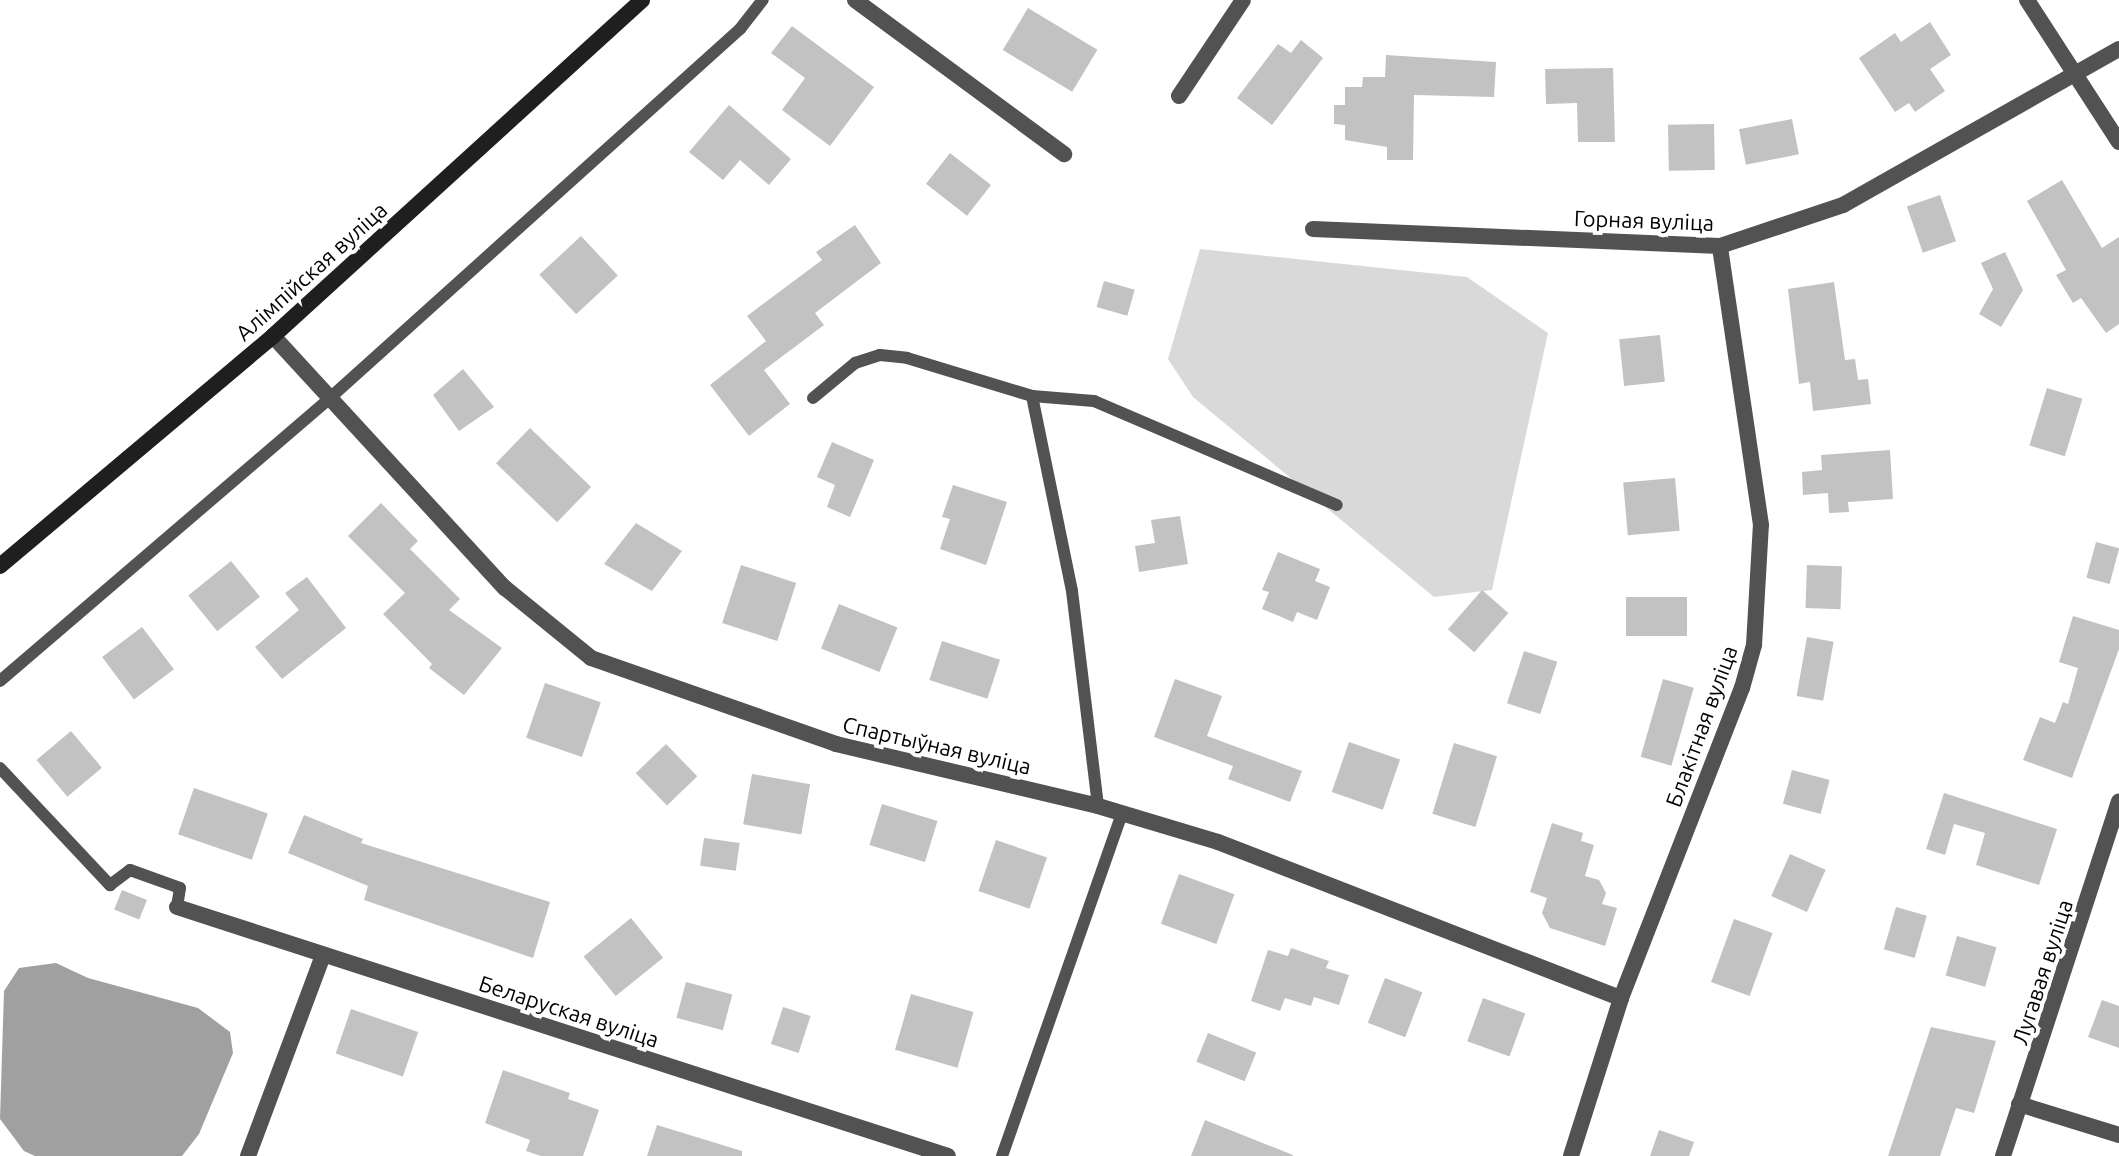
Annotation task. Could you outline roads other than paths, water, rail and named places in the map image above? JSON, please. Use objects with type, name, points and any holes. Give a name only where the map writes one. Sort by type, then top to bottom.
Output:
[{"type":"street","name":"Алімпійская вуліца","points":[[0,566],[273,336],[642,0]]},
{"type":"street","points":[[855,0],[1064,154]]},
{"type":"street","points":[[1179,96],[1243,0]]},
{"type":"street","points":[[2027,0],[2119,142]]},
{"type":"street","name":"Горная вуліца","points":[[1313,229],[1720,246],[1843,205],[2119,49]]},
{"type":"street","name":"Блакітная вуліца","points":[[1571,1156],[1621,998],[1742,688],[1760,606],[1761,525],[1720,246]]},
{"type":"street","name":"Спартыўная вуліца","points":[[273,336],[505,588],[591,658],[836,744],[1098,806],[1218,842],[1621,998]]},
{"type":"street","name":"Лугавая вуліца","points":[[2003,1156],[2119,801]]},
{"type":"street","name":"Беларуская вуліца","points":[[177,907],[948,1156]]},
{"type":"street","points":[[248,1156],[323,955]]},
{"type":"street","points":[[2019,1104],[2119,1135]]},
{"type":"lane","points":[[0,681],[331,397],[740,29],[763,0]]},
{"type":"lane","points":[[813,398],[855,363],[880,355],[907,358],[1032,396],[1094,401],[1337,505]]},
{"type":"lane","points":[[1032,396],[1072,591],[1098,806]]},
{"type":"lane","points":[[0,768],[110,885],[130,870],[180,888],[177,907]]},
{"type":"lane","points":[[1002,1156],[1122,813]]}]
